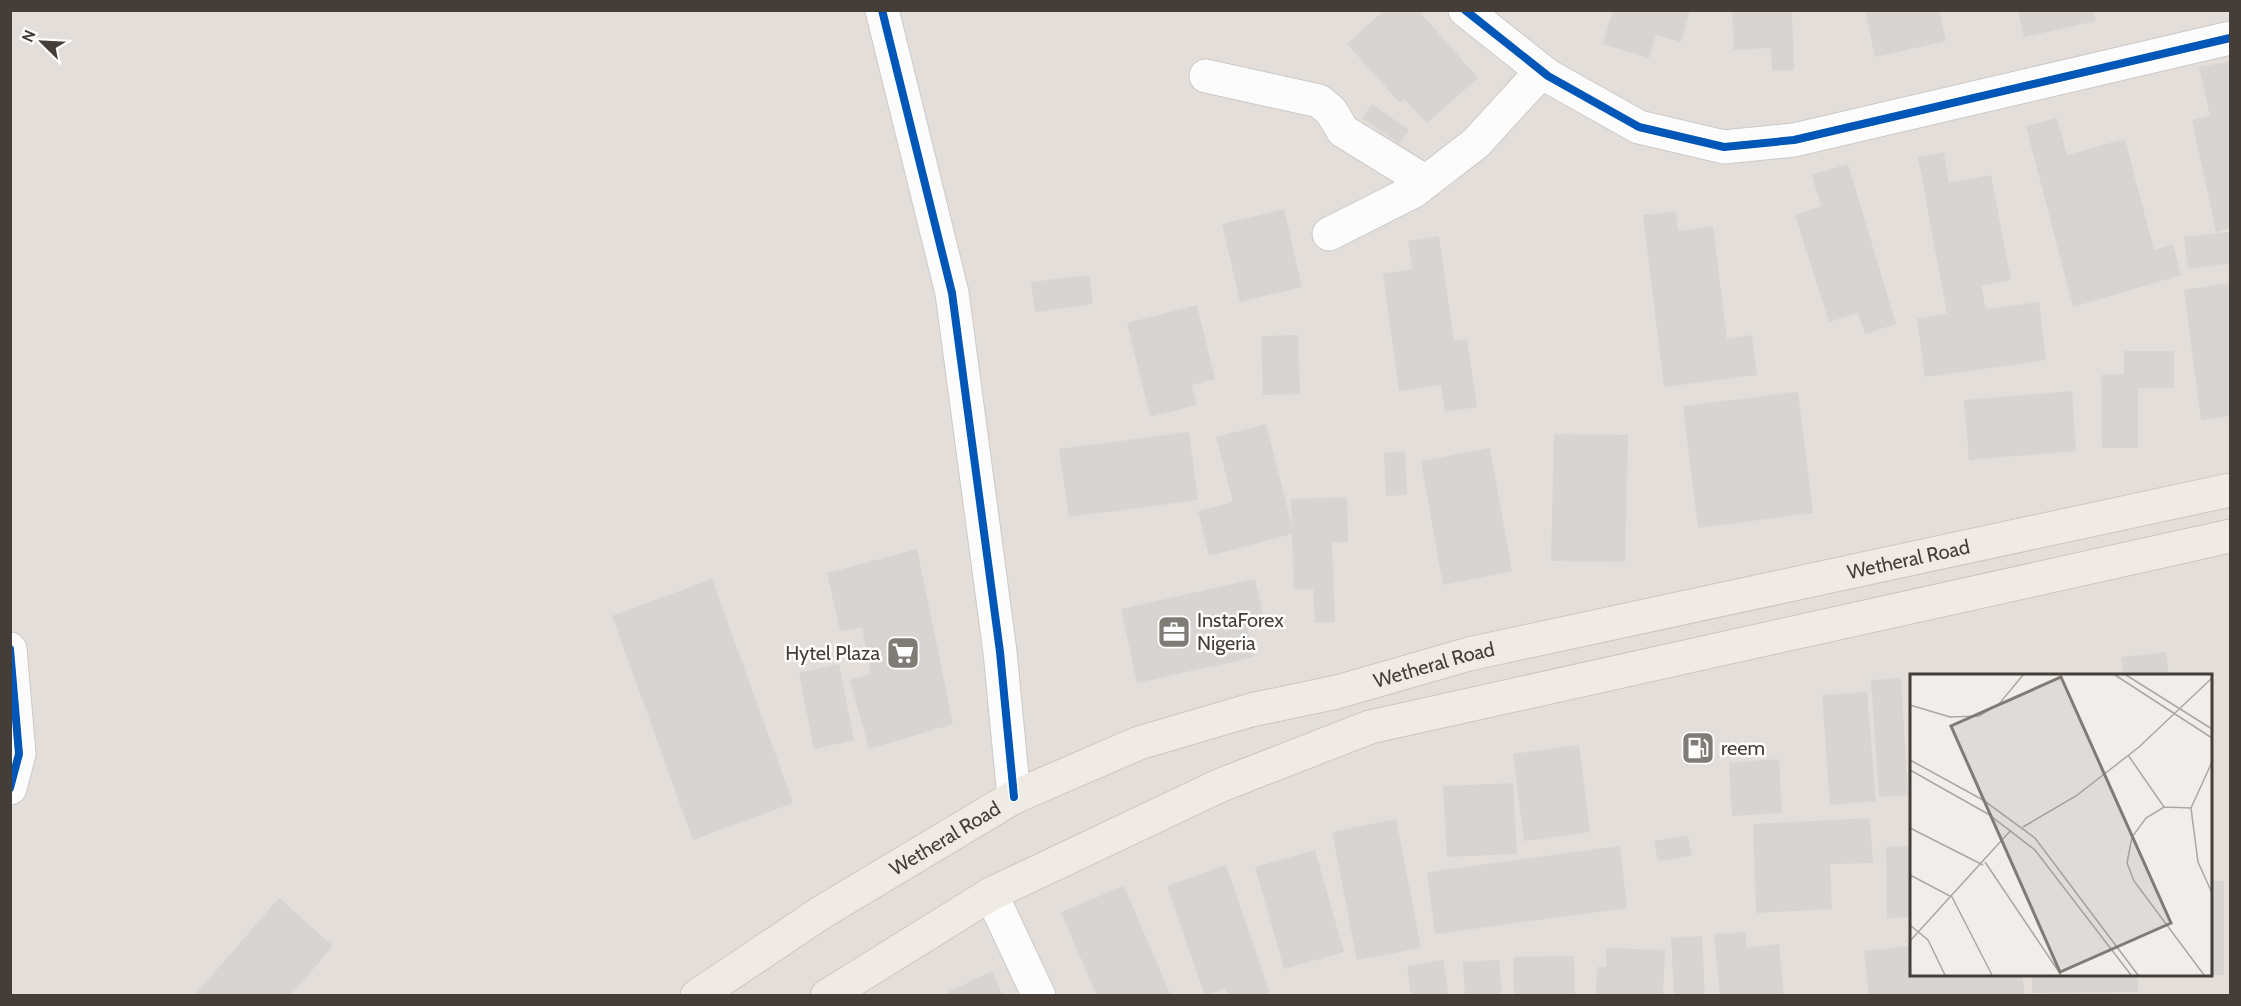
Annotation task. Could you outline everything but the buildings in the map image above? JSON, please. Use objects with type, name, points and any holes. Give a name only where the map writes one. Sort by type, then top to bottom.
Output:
[{"type":"main road","name":"Wetheral Road","points":[[697,996],[822,912],[1014,797],[1139,743],[1251,710],[1337,692],[1469,654],[2230,490]]},
{"type":"main road","points":[[827,996],[991,894],[1221,785],[1370,727],[2230,536]]},
{"type":"street","points":[[882,10],[952,294],[1000,652],[1014,797]]},
{"type":"street","points":[[1465,10],[1542,71],[1639,127],[1724,147],[1794,140],[2230,38]]},
{"type":"street","points":[[1329,234],[1414,191],[1426,182],[1476,143],[1542,71]]},
{"type":"street","points":[[1206,76],[1319,101],[1331,111],[1343,131],[1426,182]]},
{"type":"street","points":[[10,649],[19,754],[10,788]]},
{"type":"street","points":[[991,894],[1039,996]]},
{"type":"shaded area","points":[[10,11],[2230,11],[2230,995],[11,995]]},
{"type":"cycle path","points":[[882,10],[952,293],[1000,652],[1014,797]]},
{"type":"cycle path","points":[[1465,10],[1548,76],[1639,127],[1724,147],[1794,140],[2230,38]]},
{"type":"cycle path","points":[[10,649],[19,754],[10,788]]},
{"type":"place","name":"InstaForex Nigeria","points":[[1174,632]]},
{"type":"place","name":"Hytel Plaza","points":[[903,653]]},
{"type":"place","name":"reem","points":[[1698,748]]}]
